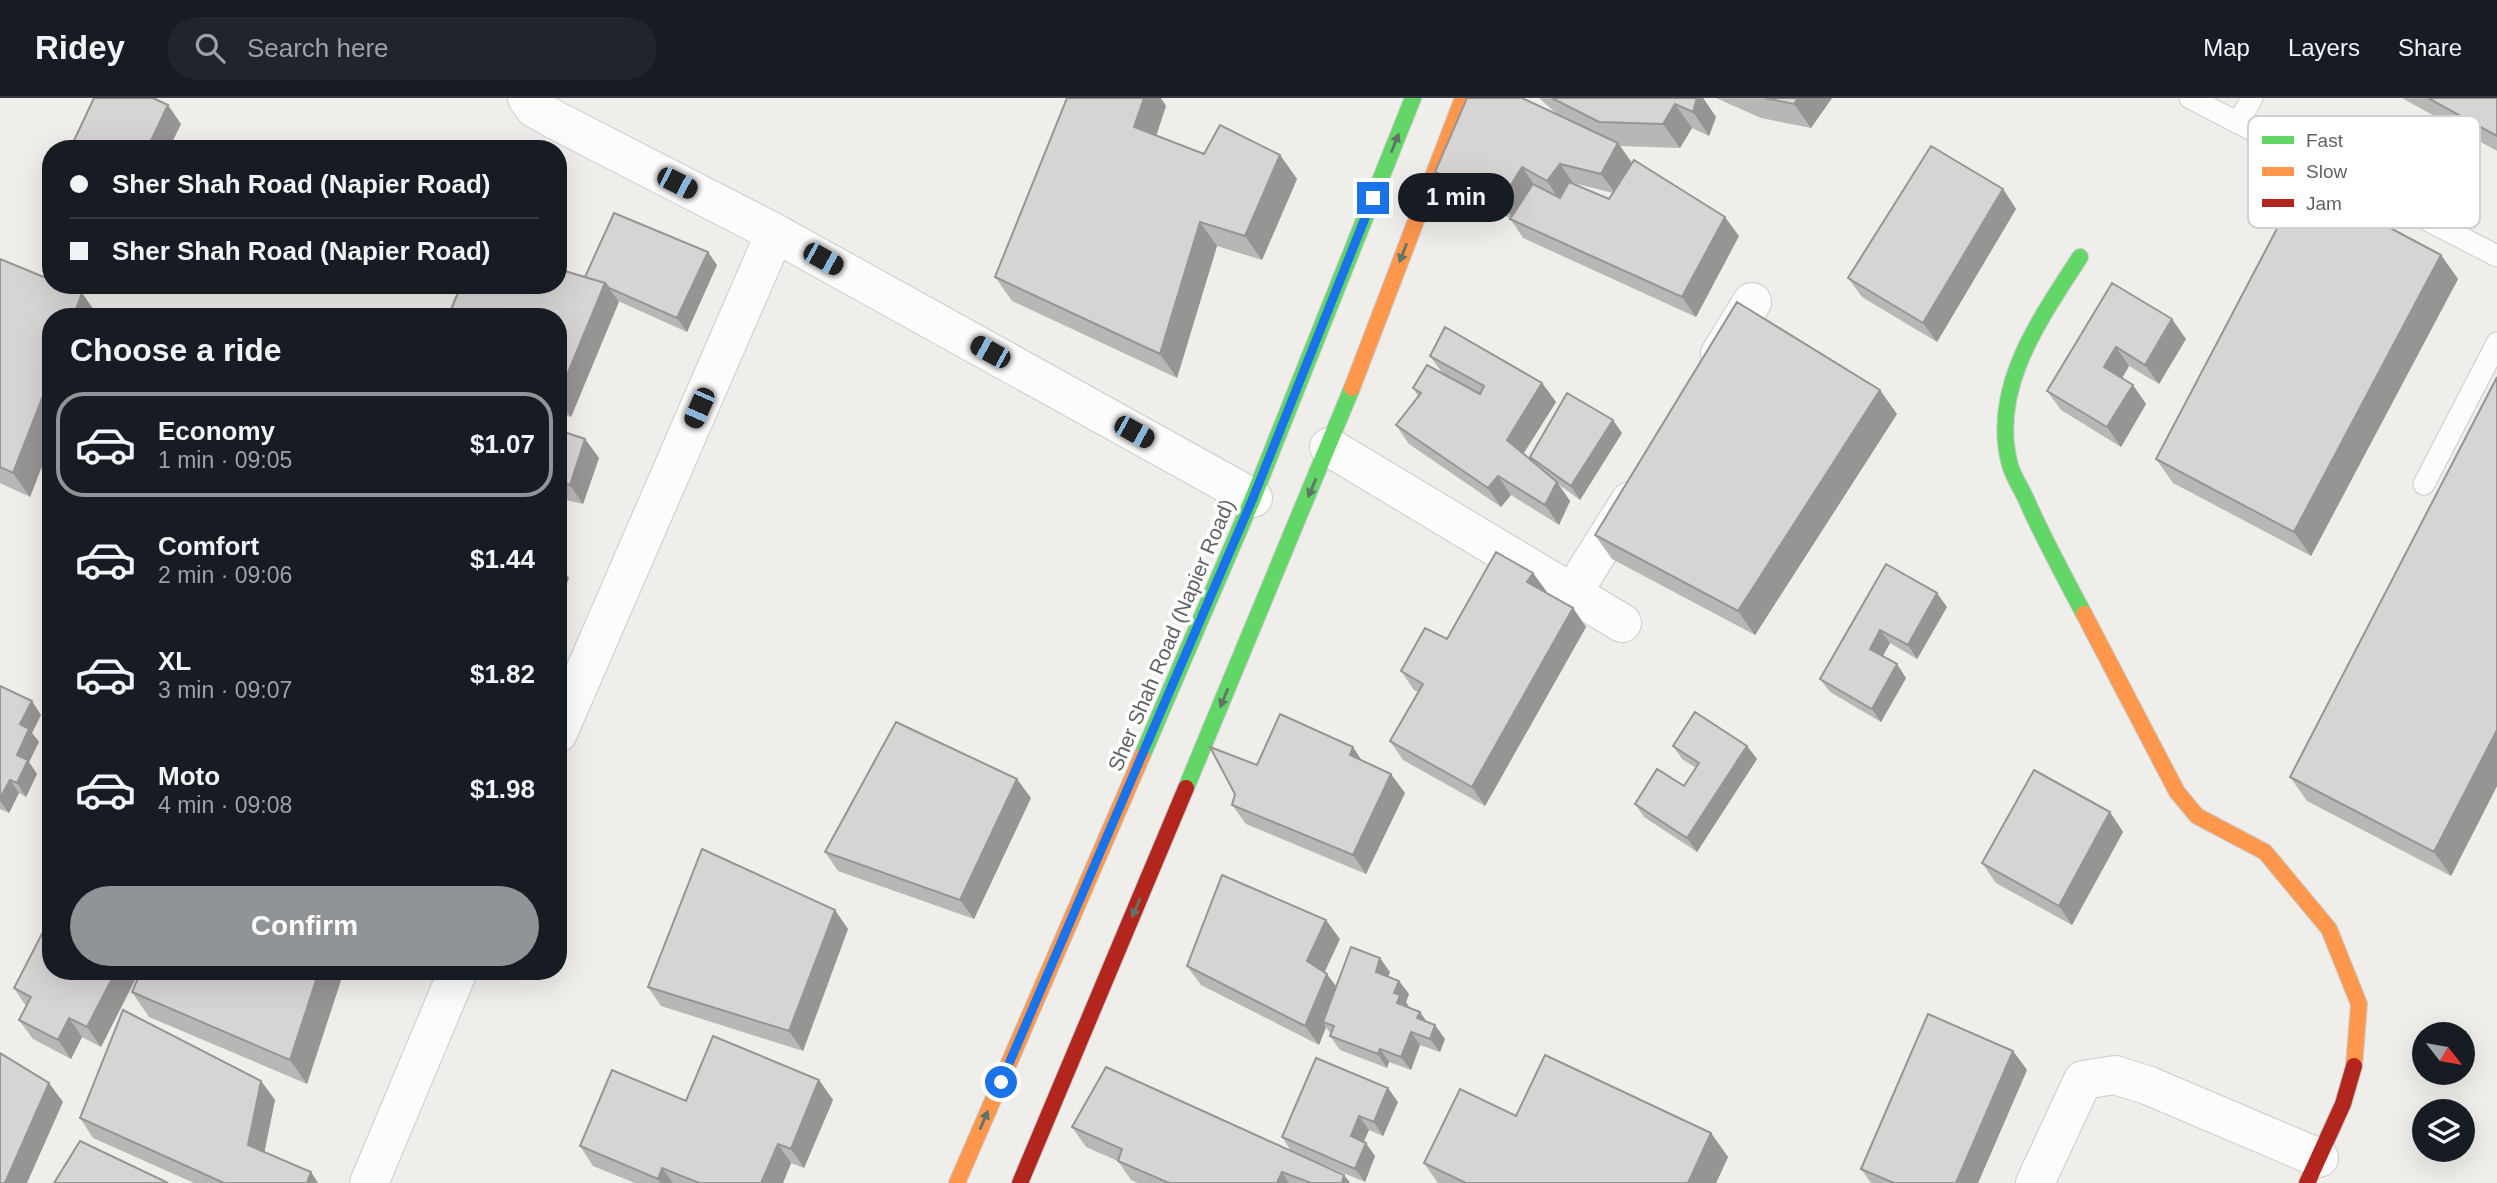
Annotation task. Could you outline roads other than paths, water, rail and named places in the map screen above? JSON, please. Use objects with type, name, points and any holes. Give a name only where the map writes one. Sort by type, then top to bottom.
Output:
[{"type":"main road","name":"Sher Shah Road (Napier Road)","points":[[957,1183],[1253,498],[1413,98]]},
{"type":"main road","points":[[1020,1183],[1329,447],[1462,98]]},
{"type":"main road","points":[[2080,257],[2040,320],[2019,361],[2009,392],[2007,436],[2010,465],[2035,520],[2177,792],[2197,816],[2265,852],[2329,929],[2359,1004],[2357,1057],[2343,1104],[2313,1171]]},
{"type":"street","points":[[527,98],[534,108],[555,120],[775,233],[1253,498]]},
{"type":"street","points":[[567,712],[775,233]]},
{"type":"street","points":[[1701,384],[1752,302]]},
{"type":"street","points":[[1329,447],[1622,623]]},
{"type":"street","points":[[1572,595],[1651,466]]},
{"type":"street","points":[[369,1183],[453,980]]},
{"type":"street","points":[[2035,1183],[2083,1080],[2115,1075],[2147,1084],[2313,1171]]},
{"type":"lane","points":[[2190,98],[2248,128]]},
{"type":"lane","points":[[2238,123],[2252,98]]},
{"type":"lane","points":[[2443,228],[2497,256]]},
{"type":"lane","points":[[2424,484],[2497,343]]}]
